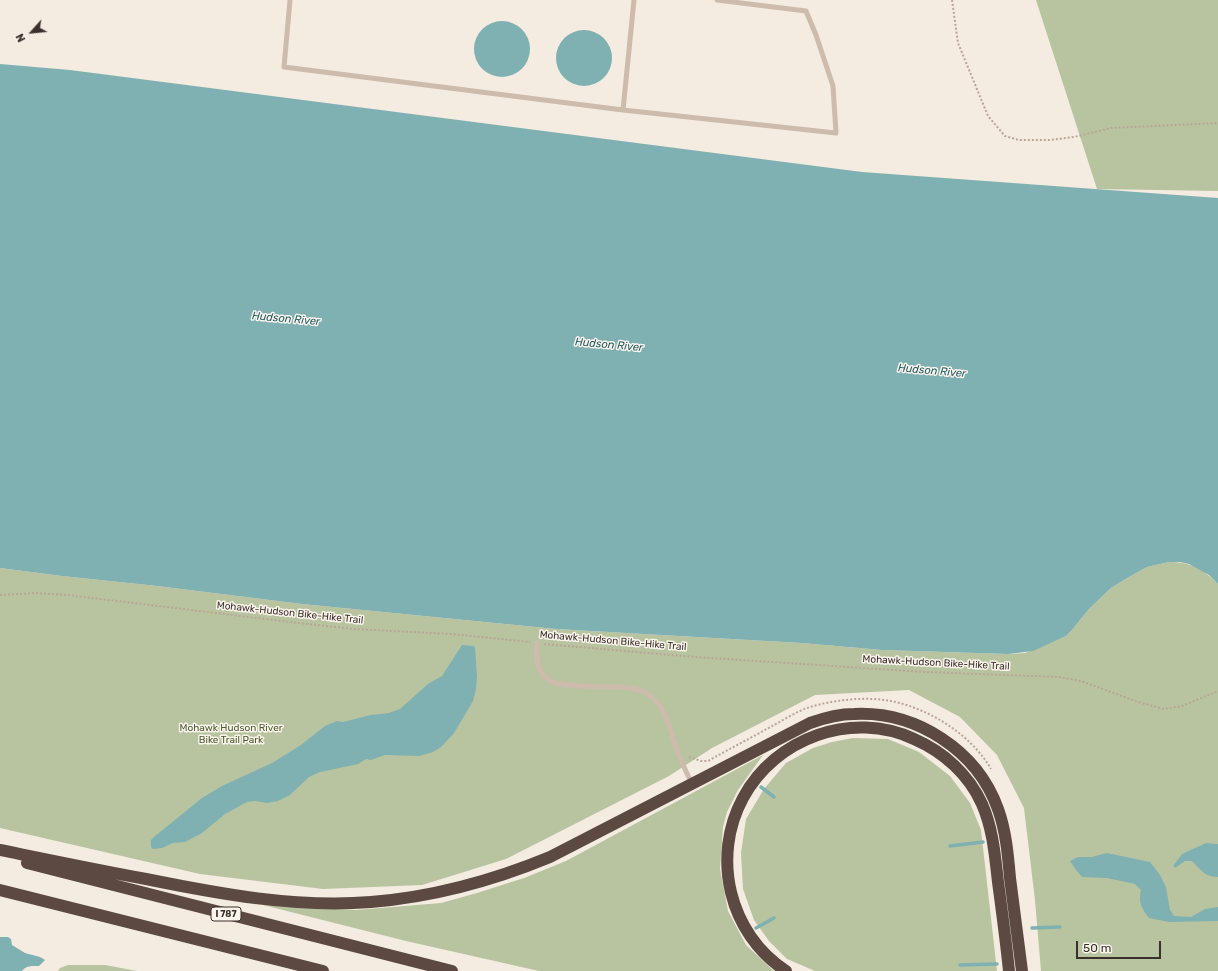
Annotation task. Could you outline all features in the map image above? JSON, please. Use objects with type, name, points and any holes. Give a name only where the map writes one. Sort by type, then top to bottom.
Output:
[{"type":"highway","points":[[0,850],[193,889],[237,896],[302,902],[371,902],[415,896],[461,887],[527,866],[572,847],[810,723],[826,718],[853,714],[882,715],[910,722],[928,730],[958,750],[972,764],[984,781],[998,808],[1003,827],[1007,848],[1022,971]]},
{"type":"highway","points":[[786,971],[768,958],[753,942],[735,909],[730,890],[728,873],[728,845],[732,824],[739,804],[749,788],[763,770],[780,755],[815,735],[838,729],[859,727],[896,732],[928,745],[942,754],[973,788],[985,812],[993,840],[1009,971]]},
{"type":"highway","name":"I 787","points":[[0,856],[452,971]]},
{"type":"highway","points":[[0,890],[323,971]]},
{"type":"lane","points":[[290,0],[284,67],[623,110],[836,133],[833,86],[816,35],[806,11],[717,0]]},
{"type":"lane","points":[[623,110],[634,0]]},
{"type":"lane","points":[[537,643],[536,658],[539,667],[545,677],[552,682],[570,685],[634,688],[646,693],[656,702],[664,710],[678,752],[692,784]]},
{"type":"path","points":[[952,0],[958,44],[988,116],[1005,136],[1020,140],[1050,140],[1074,137],[1111,128],[1218,123]]},
{"type":"path","name":"Mohawk-Hudson Bike-Hike Trail","points":[[0,595],[36,593],[67,595],[354,629],[451,634],[695,657],[918,672],[1059,677],[1081,681],[1138,702],[1164,709],[1182,706],[1218,690]]},
{"type":"path","points":[[684,754],[691,759],[708,761],[788,717],[809,708],[858,699],[872,699],[886,700],[912,707],[938,719],[957,731],[974,746],[992,770]]},
{"type":"green space","points":[[1036,0],[1218,0],[1218,191],[1097,189]]},
{"type":"green space","name":"Mohawk Hudson River Bike Trail Park","points":[[1169,562],[1184,563],[1196,567],[1202,570],[1218,584],[1218,971],[1041,971],[1035,900],[1024,808],[997,755],[960,717],[909,690],[815,695],[712,748],[669,776],[506,859],[422,885],[323,889],[200,874],[0,828],[0,568],[302,604],[556,629],[802,643],[882,650],[1008,654],[1025,653],[1066,636],[1089,609],[1111,588],[1147,567]]},
{"type":"green space","points":[[853,738],[888,739],[919,752],[950,776],[970,803],[981,830],[997,971],[815,971],[787,959],[769,941],[754,920],[743,889],[741,853],[746,819],[764,789],[786,763],[813,748],[832,742]]},
{"type":"green space","points":[[763,755],[738,790],[727,812],[723,827],[720,869],[728,911],[746,945],[774,971],[539,971],[406,941],[263,905],[356,910],[441,903],[477,893],[524,878],[566,861]]},
{"type":"green space","points":[[68,965],[105,965],[137,971],[58,971],[60,968]]},
{"type":"water","points":[[502,21],[513,23],[522,29],[528,38],[530,49],[528,60],[522,69],[513,75],[502,77],[491,75],[482,69],[476,60],[474,49],[476,38],[482,29],[491,23]]},
{"type":"water","points":[[584,30],[595,32],[604,38],[610,47],[612,58],[610,69],[604,78],[595,84],[584,86],[573,84],[564,78],[558,69],[556,58],[558,47],[564,38],[573,32]]},
{"type":"water","name":"Hudson River","points":[[0,64],[70,70],[862,172],[1218,198],[1218,584],[1209,575],[1189,564],[1169,562],[1147,567],[1111,588],[1089,609],[1066,636],[1033,651],[1008,654],[882,650],[802,643],[556,629],[302,604],[0,568]]},
{"type":"water","points":[[462,645],[474,646],[475,648],[477,677],[476,689],[473,701],[454,733],[441,747],[433,752],[419,756],[385,755],[371,760],[366,759],[358,764],[320,772],[309,777],[290,795],[278,801],[267,803],[255,801],[247,802],[225,814],[202,833],[185,842],[173,843],[162,848],[153,849],[151,847],[151,840],[154,837],[202,798],[222,786],[272,763],[301,745],[325,726],[337,721],[343,722],[371,715],[389,713],[400,709],[428,684],[442,676]]},
{"type":"water","points":[[1206,843],[1218,844],[1218,877],[1206,874],[1192,861],[1185,861],[1175,868],[1173,866],[1182,854]]},
{"type":"water","points":[[1107,853],[1150,862],[1160,875],[1166,887],[1170,910],[1174,916],[1191,917],[1205,909],[1218,907],[1218,921],[1169,922],[1149,918],[1141,906],[1141,890],[1135,884],[1107,878],[1082,877],[1070,861],[1078,857],[1092,857]]},
{"type":"water","points":[[0,937],[8,937],[11,939],[12,945],[25,953],[45,960],[39,966],[28,967],[22,971],[0,971]]},
{"type":"waterway","points":[[761,787],[774,797]]},
{"type":"waterway","points":[[950,846],[983,842]]},
{"type":"waterway","points":[[756,928],[774,918]]},
{"type":"waterway","points":[[1032,928],[1060,927]]},
{"type":"waterway","points":[[960,965],[997,964]]}]
